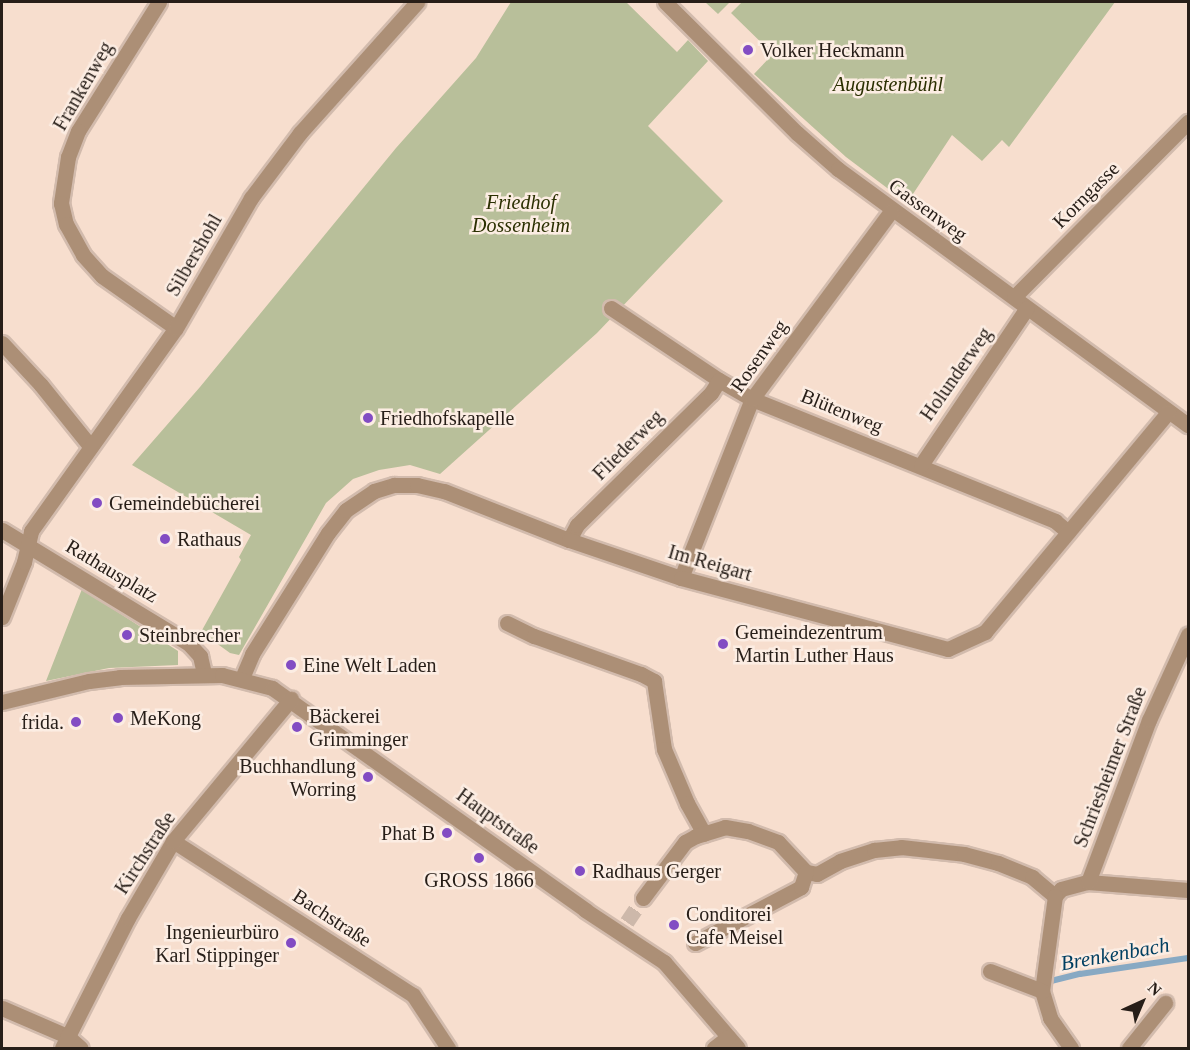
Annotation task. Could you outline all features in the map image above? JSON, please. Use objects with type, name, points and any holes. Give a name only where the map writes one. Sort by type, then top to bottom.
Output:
[{"type":"street","name":"Frankenweg","points":[[159,2],[78,131],[68,157],[61,203],[66,224],[83,255],[127,296],[176,328]]},
{"type":"street","name":"Silbershohl","points":[[26,544],[31,531],[90,446],[176,328],[251,198],[272,167],[330,98],[417,2]]},
{"type":"street","name":"Gassenweg","points":[[665,2],[797,133],[891,211],[1014,297],[1188,425]]},
{"type":"street","name":"Korngasse","points":[[1014,297],[1186,128]]},
{"type":"street","name":"Rosenweg","points":[[681,578],[752,399],[891,211]]},
{"type":"street","name":"Blütenweg","points":[[611,308],[719,380],[752,399],[921,465],[1055,521],[1068,532]]},
{"type":"street","name":"Holunderweg","points":[[921,465],[1027,308]]},
{"type":"street","points":[[2,343],[36,379],[90,446]]},
{"type":"street","name":"Fliederweg","points":[[569,540],[577,525],[711,393],[719,380]]},
{"type":"street","name":"Im Reigart","points":[[242,678],[252,654],[328,533],[346,510],[374,491],[394,485],[417,485],[444,491],[569,540],[681,578],[948,649],[985,632],[1168,412]]},
{"type":"street","name":"Rathausplatz","points":[[2,530],[188,643],[200,656],[204,674]]},
{"type":"street","points":[[2,617],[24,562],[26,544]]},
{"type":"street","points":[[507,623],[534,636],[641,674],[654,681],[664,749],[687,803],[704,834]]},
{"type":"street","name":"Schriesheimer Straße","points":[[1088,882],[1149,720],[1188,635]]},
{"type":"street","points":[[2,702],[110,678],[204,674]]},
{"type":"street","name":"Hauptstraße","points":[[204,674],[242,678],[272,688],[291,699],[623,928],[664,962],[733,1043]]},
{"type":"street","name":"Kirchstraße","points":[[64,1042],[128,918],[173,841],[291,699]]},
{"type":"street","points":[[643,898],[685,842],[725,827],[766,836],[785,848],[806,872],[817,873],[863,854],[901,847],[964,854],[998,863],[1032,877],[1055,896]]},
{"type":"street","name":"Bachstraße","points":[[173,841],[413,995],[448,1048]]},
{"type":"street","points":[[695,943],[801,887],[806,872]]},
{"type":"street","points":[[1071,1048],[1050,1018],[1042,992],[1055,896],[1062,889],[1088,882],[1188,890]]},
{"type":"street","points":[[990,971],[1042,992]]},
{"type":"street","points":[[1129,1048],[1165,1003]]},
{"type":"street","points":[[2,1008],[64,1042],[81,1048]]},
{"type":"street","points":[[714,1048],[733,1043]]},
{"type":"green space","name":"Friedhof Dossenheim","points":[[511,2],[626,2],[677,52],[688,40],[708,61],[648,126],[723,201],[597,333],[440,474],[410,465],[379,470],[353,479],[326,503],[239,655],[230,653],[201,632],[241,560],[239,557],[251,535],[132,465],[200,387],[396,148],[476,58]]},
{"type":"green space","points":[[705,2],[730,2],[718,14]]},
{"type":"green space","name":"Augustenbühl","points":[[742,2],[1115,2],[1009,147],[1002,140],[982,161],[952,135],[907,203],[846,157],[754,74],[773,54],[731,13]]},
{"type":"green space","points":[[82,589],[178,651],[178,665],[109,668],[46,681]]},
{"type":"waterway","name":"Brenkenbach","points":[[1047,982],[1080,974],[1188,958]]},
{"type":"tunnel","points":[[627,922],[643,898]]},
{"type":"place","name":"Volker Heckmann","points":[[748,50]]},
{"type":"place","name":"Friedhofskapelle","points":[[368,418]]},
{"type":"place","name":"Gemeindebücherei","points":[[97,503]]},
{"type":"place","name":"Rathaus","points":[[165,539]]},
{"type":"place","name":"Steinbrecher","points":[[127,635]]},
{"type":"place","name":"Gemeindezentrum Martin Luther Haus","points":[[723,644]]},
{"type":"place","name":"Eine Welt Laden","points":[[291,665]]},
{"type":"place","name":"MeKong","points":[[118,718]]},
{"type":"place","name":"frida.","points":[[76,722]]},
{"type":"place","name":"Bäckerei Grimminger","points":[[297,727]]},
{"type":"place","name":"Buchhandlung Worring","points":[[368,777]]},
{"type":"place","name":"Phat B","points":[[447,833]]},
{"type":"place","name":"GROSS 1866","points":[[479,858]]},
{"type":"place","name":"Radhaus Gerger","points":[[580,871]]},
{"type":"place","name":"Conditorei Cafe Meisel","points":[[674,925]]},
{"type":"place","name":"Ingenieurbüro Karl Stippinger","points":[[291,943]]}]
